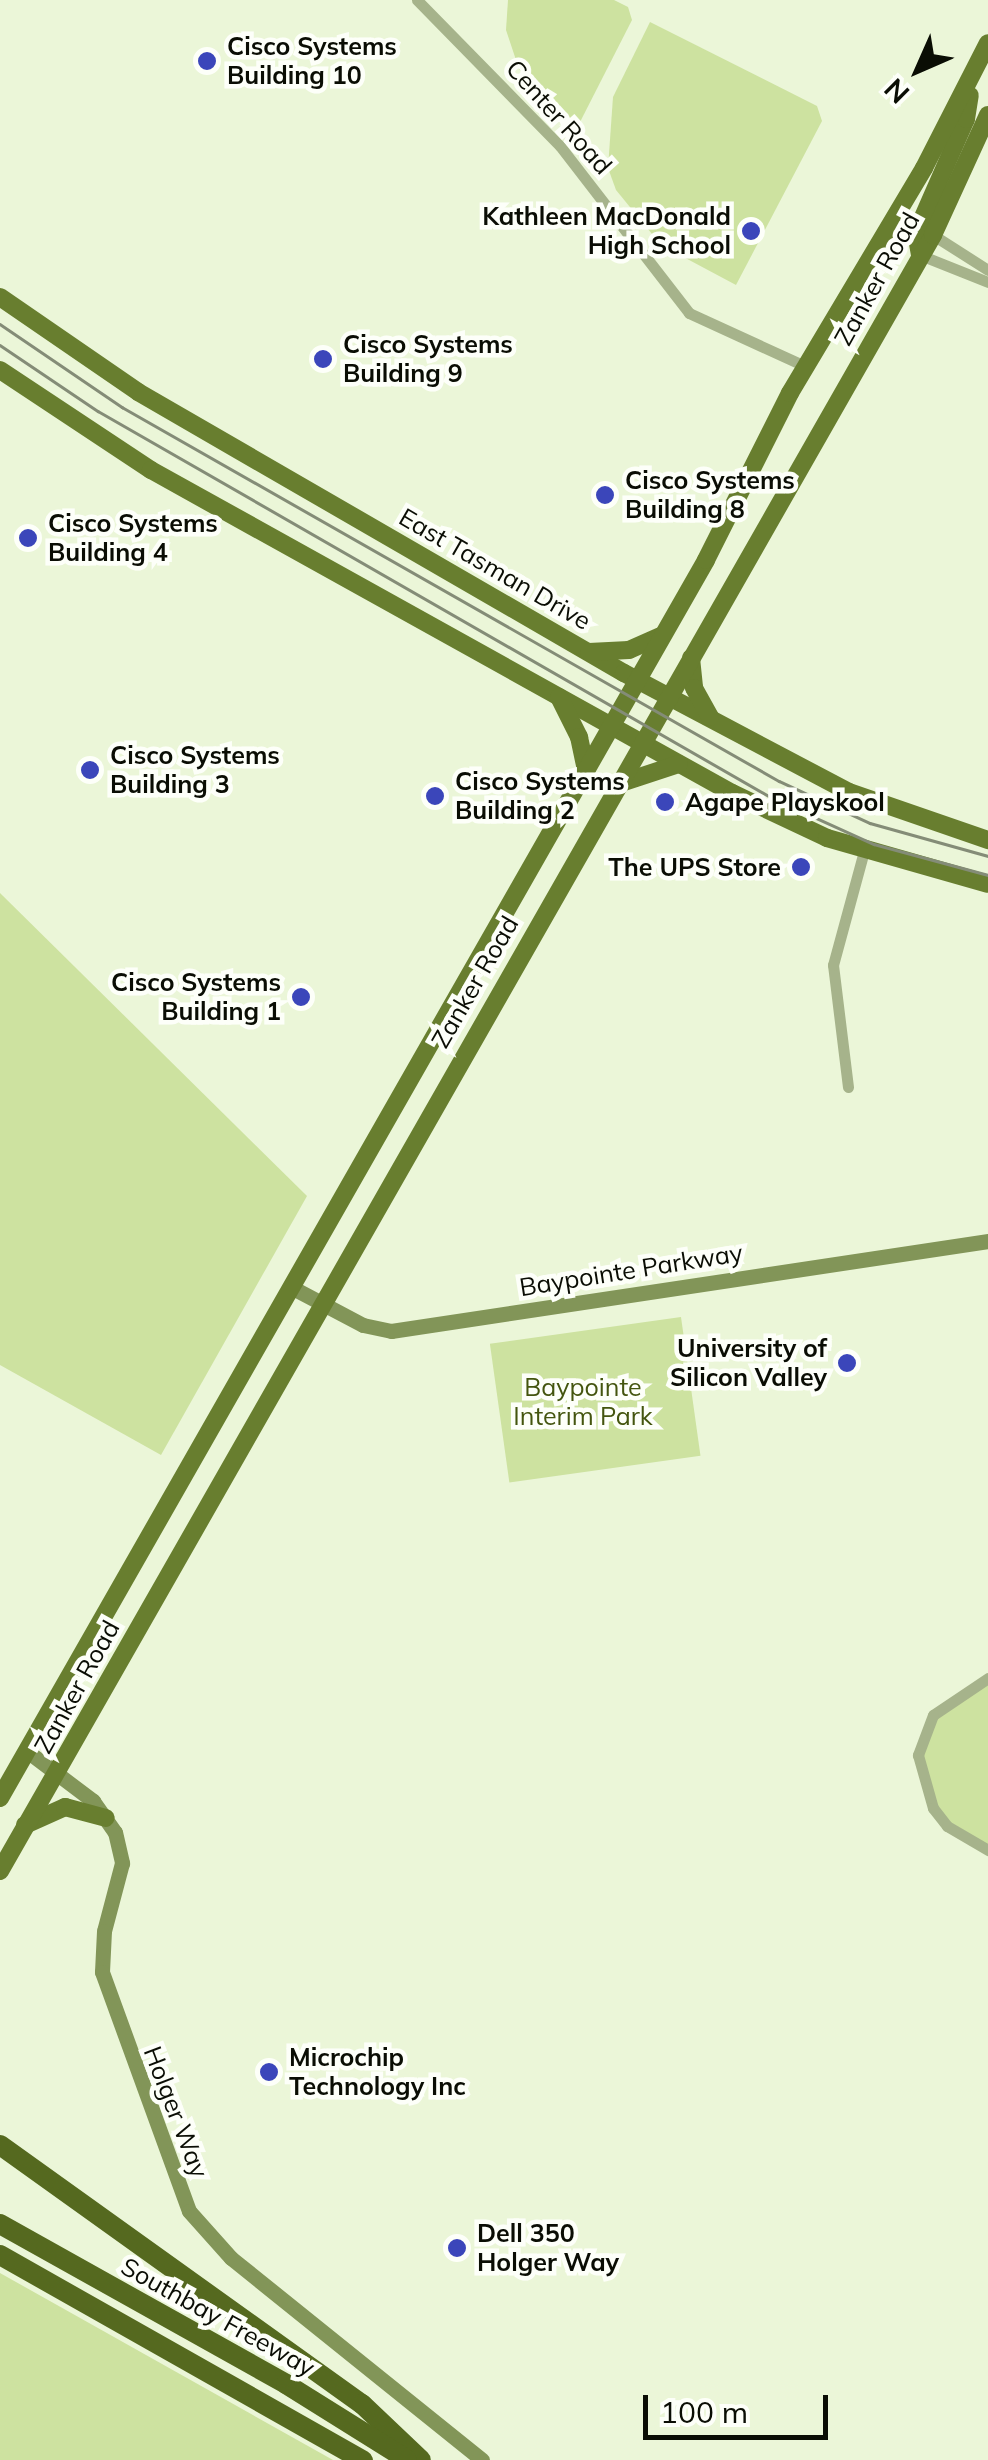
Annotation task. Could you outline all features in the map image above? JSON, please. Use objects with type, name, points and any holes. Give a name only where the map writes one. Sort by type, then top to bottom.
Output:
[{"type":"highway","points":[[0,2145],[362,2404],[421,2460]]},
{"type":"highway","name":"Southbay Freeway","points":[[0,2224],[300,2392],[408,2460]]},
{"type":"highway","points":[[0,2256],[362,2460]]},
{"type":"highway","points":[[0,2268],[345,2460]]},
{"type":"main road","name":"Zanker Road","points":[[0,1798],[732,512],[805,366],[924,168],[988,44]]},
{"type":"main road","points":[[920,255],[916,233],[966,119],[974,70]]},
{"type":"main road","name":"Zanker Road","points":[[0,1871],[932,235],[988,115]]},
{"type":"main road","name":"East Tasman Drive","points":[[0,297],[138,392],[637,680],[849,792],[988,840]]},
{"type":"main road","points":[[0,370],[107,444],[796,826],[864,851],[988,884]]},
{"type":"main road","points":[[587,652],[629,650],[660,635]]},
{"type":"main road","points":[[691,657],[694,688],[712,721]]},
{"type":"main road","points":[[558,696],[579,737],[586,771]]},
{"type":"main road","points":[[618,784],[679,764]]},
{"type":"main road","points":[[25,1825],[65,1807],[106,1818]]},
{"type":"street","name":"Center Road","points":[[417,0],[560,146],[689,313],[805,366]]},
{"type":"street","points":[[932,235],[988,270]]},
{"type":"street","points":[[920,255],[988,282]]},
{"type":"street","points":[[848,1087],[833,965],[864,851]]},
{"type":"street","name":"Baypointe Parkway","points":[[291,1288],[391,1331],[988,1242]]},
{"type":"street","points":[[988,1678],[933,1715],[918,1754],[933,1808],[948,1826],[988,1850]]},
{"type":"street","name":"Holger Way","points":[[27,1751],[58,1772],[106,1818],[122,1863],[100,1951],[106,1992],[188,2212],[231,2258],[482,2460]]},
{"type":"green space","points":[[508,0],[614,0],[628,7],[632,20],[579,124],[546,103],[519,69],[506,30]]},
{"type":"green space","points":[[650,22],[817,106],[822,121],[736,285],[661,245],[616,190],[608,168],[613,97]]},
{"type":"green space","points":[[0,893],[307,1196],[161,1455],[0,1365]]},
{"type":"green space","name":"Baypointe Interim Park","points":[[681,1317],[700,1456],[509,1482],[490,1344]]},
{"type":"green space","points":[[988,1682],[988,1845],[950,1822],[937,1805],[923,1754],[937,1718]]},
{"type":"green space","points":[[0,2273],[333,2460],[0,2460]]},
{"type":"tram line","points":[[0,324],[122,407],[779,781],[870,823],[988,856]]},
{"type":"tram line","points":[[0,345],[98,411],[772,798],[874,844],[988,875]]},
{"type":"place","name":"Cisco Systems Building 10","points":[[207,61]]},
{"type":"place","name":"Kathleen MacDonald High School","points":[[751,231]]},
{"type":"place","name":"Cisco Systems Building 9","points":[[323,359]]},
{"type":"place","name":"Cisco Systems Building 8","points":[[605,495]]},
{"type":"place","name":"Cisco Systems Building 4","points":[[28,538]]},
{"type":"place","name":"Cisco Systems Building 3","points":[[90,770]]},
{"type":"place","name":"Cisco Systems Building 2","points":[[435,796]]},
{"type":"place","name":"Agape Playskool","points":[[665,802]]},
{"type":"place","name":"The UPS Store","points":[[801,867]]},
{"type":"place","name":"Cisco Systems Building 1","points":[[301,997]]},
{"type":"place","name":"University of Silicon Valley","points":[[847,1363]]},
{"type":"place","name":"Microchip Technology Inc","points":[[269,2072]]},
{"type":"place","name":"Dell 350 Holger Way","points":[[457,2248]]}]
